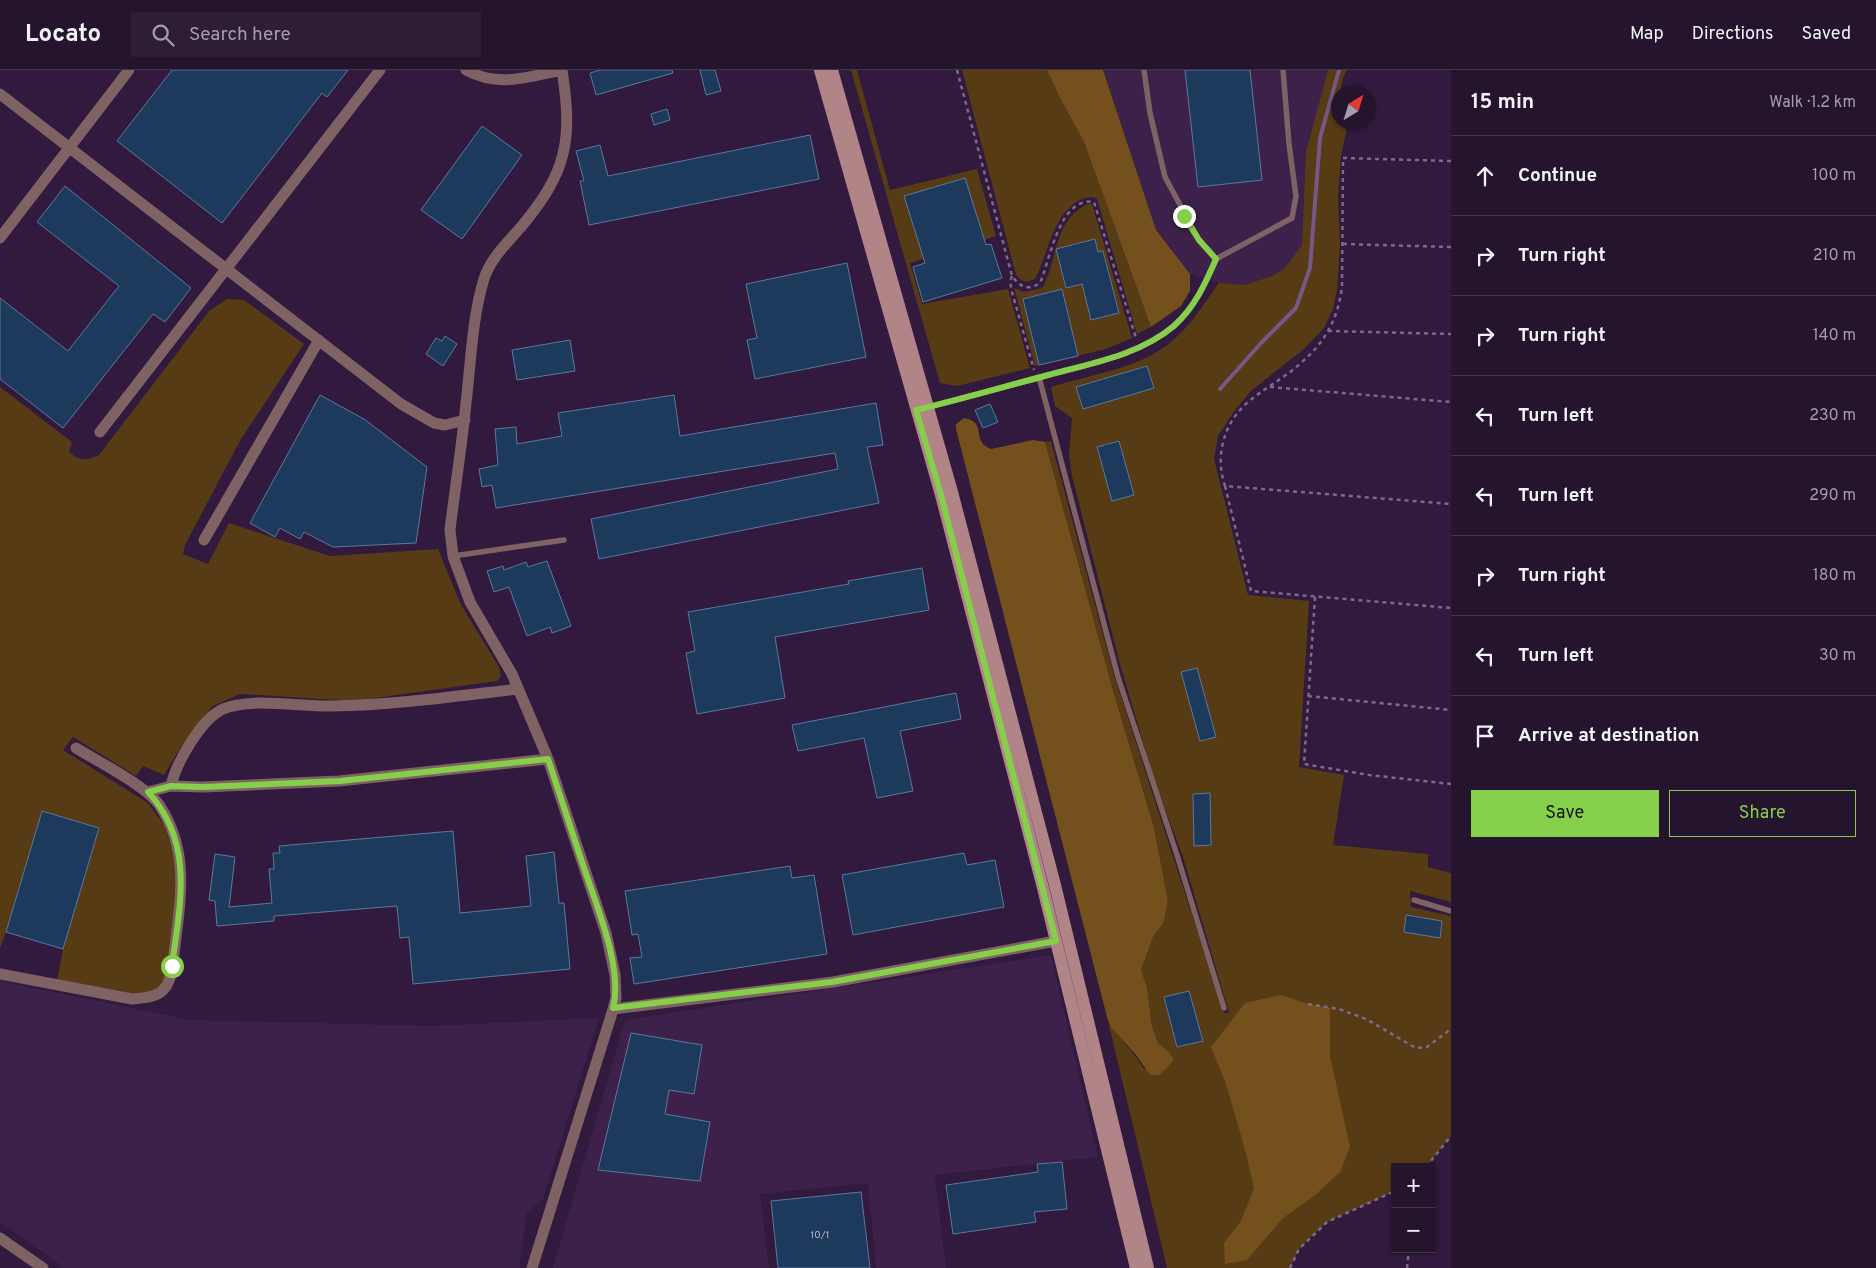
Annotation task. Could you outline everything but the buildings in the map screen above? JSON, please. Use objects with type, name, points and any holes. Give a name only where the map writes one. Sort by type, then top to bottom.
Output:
[{"type":"main road","points":[[820,70],[922,408],[952,492],[1053,875],[1148,1268]]},
{"type":"main road","points":[[832,70],[922,408],[941,495],[1056,941],[1136,1268]]},
{"type":"street","points":[[0,238],[129,70]]},
{"type":"street","points":[[100,432],[380,70]]},
{"type":"street","points":[[466,70],[477,76],[500,81],[562,70],[567,119],[564,153],[543,199],[487,270],[480,296],[450,530],[453,556],[470,602],[512,674],[548,759],[606,933],[615,975],[616,998],[532,1268]]},
{"type":"street","points":[[0,94],[401,404],[434,423],[445,425],[465,420]]},
{"type":"street","points":[[204,540],[319,340]]},
{"type":"street","points":[[171,786],[173,775],[201,728],[213,716],[229,707],[245,703],[333,706],[518,690]]},
{"type":"street","points":[[0,974],[132,999],[154,995],[166,988],[172,966],[182,892],[182,872],[176,842],[170,825],[159,804],[148,792],[76,748]]},
{"type":"street","points":[[148,792],[171,786],[203,787],[340,781],[548,759]]},
{"type":"street","points":[[613,1008],[832,982],[1056,941]]},
{"type":"street","points":[[0,1238],[43,1268]]},
{"type":"lane","points":[[1144,70],[1150,113],[1165,177],[1184,216],[1199,240],[1216,259]]},
{"type":"lane","points":[[922,408],[1102,361],[1138,348],[1174,326],[1191,308],[1201,293],[1216,259],[1292,218],[1296,196],[1289,144],[1283,70]]},
{"type":"lane","points":[[1037,378],[1118,677],[1177,855],[1224,1008]]},
{"type":"lane","points":[[453,556],[564,540]]},
{"type":"lane","points":[[1414,900],[1451,911]]},
{"type":"path","points":[[957,70],[1012,276],[1016,282],[1025,288],[1033,288],[1040,283],[1058,231],[1064,220],[1072,210],[1081,204],[1089,201],[1094,202],[1138,348]]},
{"type":"path","points":[[1451,161],[1343,158],[1342,287],[1340,304],[1335,320],[1303,362],[1245,404],[1224,438],[1220,452],[1221,476],[1251,591],[1451,608]]},
{"type":"path","points":[[1343,244],[1451,247]]},
{"type":"path","points":[[1012,276],[1010,282],[1012,292],[1037,378]]},
{"type":"path","points":[[1328,331],[1451,334]]},
{"type":"path","points":[[1268,387],[1451,402]]},
{"type":"path","points":[[1225,486],[1451,504]]},
{"type":"path","points":[[1314,597],[1304,764],[1369,776],[1451,784]]},
{"type":"path","points":[[1308,696],[1451,710]]},
{"type":"path","points":[[1308,1004],[1339,1009],[1366,1019],[1416,1048],[1427,1047],[1451,1029]]},
{"type":"path","points":[[1429,1163],[1451,1136]]},
{"type":"path","points":[[1290,1268],[1298,1249],[1327,1222],[1391,1193]]},
{"type":"path","points":[[1407,1268],[1409,1253]]},
{"type":"shaded area","points":[[851,70],[857,70],[890,190],[977,169],[996,236],[910,263],[922,304],[1008,289],[1030,368],[957,386],[940,383]]},
{"type":"shaded area","points":[[962,70],[1047,70],[1084,142],[1151,327],[1137,334],[1097,199],[1092,197],[1080,200],[1069,207],[1061,217],[1035,279],[1026,282],[1016,275]]},
{"type":"shaded area","points":[[1047,70],[1103,70],[1156,230],[1190,274],[1190,291],[1181,306],[1151,327],[1084,142]]},
{"type":"shaded area","points":[[1103,70],[1328,70],[1306,151],[1302,245],[1285,268],[1272,276],[1244,285],[1219,283],[1190,274],[1156,230]]},
{"type":"shaded area","points":[[1328,70],[1347,70],[1342,85],[1331,85],[1331,130],[1347,130],[1341,156],[1338,195],[1340,246],[1337,289],[1333,309],[1324,328],[1304,349],[1252,390],[1235,410],[1218,436],[1214,459],[1248,595],[1309,601],[1299,767],[1344,775],[1333,845],[1428,854],[1428,867],[1451,873],[1451,902],[1410,891],[1411,907],[1451,916],[1451,1136],[1429,1163],[1391,1163],[1391,1193],[1327,1222],[1299,1249],[1290,1268],[1167,1268],[1107,1017],[1144,1069],[1168,1051],[1158,1043],[1152,1026],[1147,987],[1141,970],[1153,937],[1164,922],[1168,901],[1154,826],[1114,694],[1045,442],[1051,441],[1114,675],[1224,1013],[1229,1013],[1183,857],[1154,780],[1120,664],[1072,476],[1069,454],[1072,418],[1055,406],[1051,387],[1124,367],[1151,355],[1172,342],[1194,318],[1219,283],[1244,285],[1272,276],[1285,268],[1302,245],[1306,151]]},
{"type":"shaded area","points":[[1088,204],[1092,204],[1132,338],[1106,349],[1035,366],[1014,288],[1024,292],[1042,288],[1062,230],[1076,211]]},
{"type":"shaded area","points":[[227,299],[244,300],[304,344],[241,439],[185,545],[183,554],[208,564],[229,523],[330,556],[438,549],[460,603],[499,667],[501,676],[497,681],[354,701],[240,694],[213,706],[181,747],[164,775],[143,766],[136,776],[73,737],[63,750],[148,803],[164,825],[174,853],[178,892],[170,969],[162,987],[145,996],[57,981],[63,949],[99,828],[42,811],[0,948],[0,387],[72,442],[69,452],[73,455],[83,459],[94,457],[99,455],[209,311]]},
{"type":"shaded area","points":[[964,418],[977,425],[983,444],[990,449],[1033,440],[1045,442],[1114,694],[1154,827],[1168,901],[1164,922],[1153,937],[1141,970],[1147,987],[1152,1026],[1158,1043],[1168,1051],[1174,1060],[1160,1075],[1150,1075],[1136,1055],[1111,1027],[1107,1017],[956,429],[956,424]]},
{"type":"shaded area","points":[[1051,955],[1098,1157],[935,1175],[946,1268],[876,1268],[868,1183],[760,1194],[769,1268],[553,1268],[625,1020]]},
{"type":"shaded area","points":[[0,981],[190,1020],[432,1026],[599,1018],[543,1199],[527,1213],[520,1268],[65,1268],[0,1222]]},
{"type":"shaded area","points":[[1281,995],[1308,1004],[1330,1008],[1330,1056],[1350,1147],[1340,1172],[1314,1196],[1283,1218],[1247,1260],[1225,1264],[1224,1243],[1241,1221],[1254,1188],[1226,1084],[1211,1047],[1245,1003]]},
{"type":"waterway","points":[[1220,389],[1262,342],[1296,308],[1310,268],[1320,138],[1339,70]]},
{"type":"route","points":[[172,966],[182,892],[182,872],[176,842],[170,825],[159,804],[148,792],[171,786],[203,787],[340,781],[548,759],[606,933],[615,975],[616,998],[613,1008],[832,982],[1056,941],[941,495],[916,410],[1102,361],[1134,350],[1174,326],[1191,308],[1201,293],[1216,259],[1199,240],[1184,216]]}]
